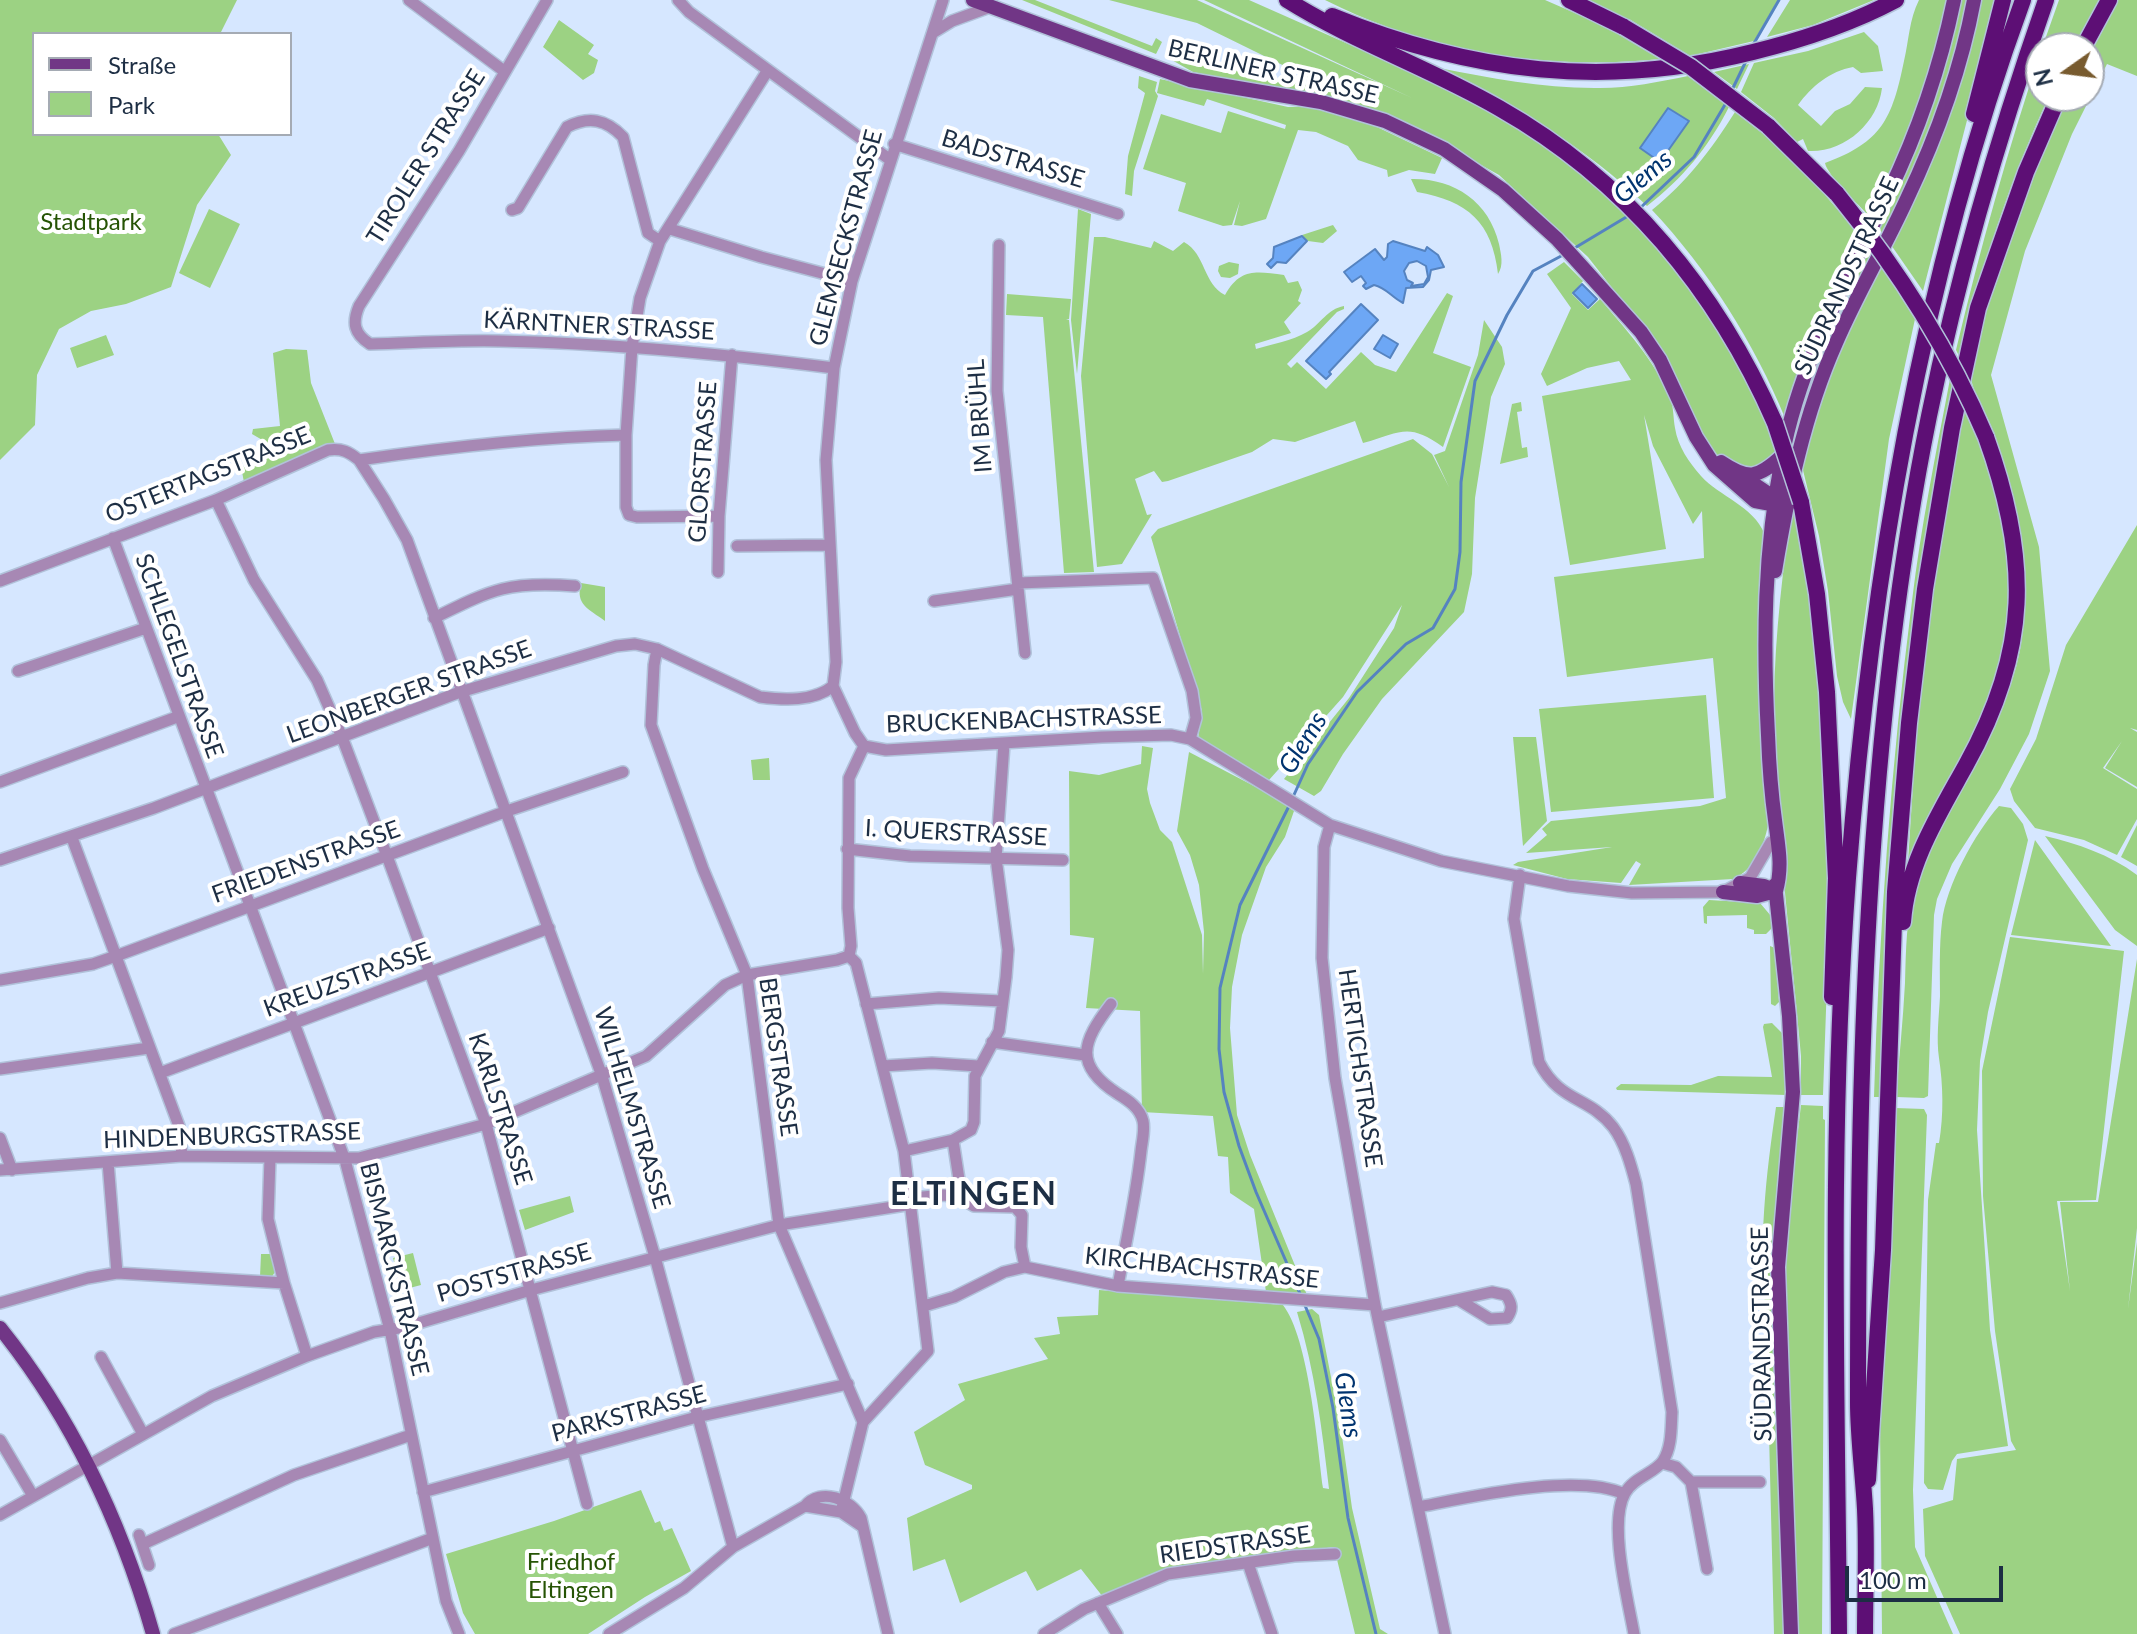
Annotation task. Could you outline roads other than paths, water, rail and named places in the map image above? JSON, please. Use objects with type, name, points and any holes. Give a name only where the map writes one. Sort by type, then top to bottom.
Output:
[{"type":"highway","points":[[1287,0],[1325,24],[1497,106],[1565,150],[1607,184],[1653,230],[1689,273],[1745,360],[1775,423],[1787,504],[1817,594],[1836,878],[1831,996],[1840,1034]]},
{"type":"highway","points":[[1293,0],[1408,45],[1514,68],[1564,73],[1618,73],[1719,60],[1786,44],[1865,15],[1896,0]]},
{"type":"highway","points":[[1569,0],[1624,27],[1691,67],[1768,126],[1837,194],[1888,259],[1924,312],[1960,378],[1986,437],[2004,493],[2014,540],[2017,580],[2014,636],[1997,703],[1966,766],[1939,811],[1920,854],[1903,912],[1900,971],[1891,989]]},
{"type":"highway","points":[[1960,198],[1964,153],[2003,0]]},
{"type":"highway","points":[[1839,1634],[1837,1296],[1840,1034],[1855,800],[1889,525],[1923,347],[1960,198],[2023,0]]},
{"type":"highway","points":[[1865,1634],[1865,1507],[1858,1428],[1861,1123],[1871,881],[1896,620],[1929,419],[1960,280],[1997,143],[2046,0]]},
{"type":"highway","points":[[2092,32],[2109,0]]},
{"type":"highway","points":[[1865,1507],[1883,1250],[1895,892],[1909,723],[1925,589],[1945,464],[1978,308],[2026,172],[2052,112]]},
{"type":"main road","name":"BERLINER STRASSE","points":[[973,0],[1190,80],[1321,102],[1385,121],[1444,149],[1503,190],[1557,239],[1641,332],[1659,358],[1706,453],[1726,477],[1755,501],[1787,504]]},
{"type":"main road","name":"SÜDRANDSTRASSE","points":[[1787,504],[1782,456],[1816,345],[1889,192],[1923,111],[1937,72],[1954,0]]},
{"type":"main road","name":"SÜDRANDSTRASSE","points":[[1776,891],[1781,871],[1768,734],[1766,623],[1787,504],[1826,368],[1866,277],[1931,147],[1952,91],[1974,0]]},
{"type":"main road","points":[[1706,453],[1787,504]]},
{"type":"main road","points":[[1742,476],[1767,469],[1782,456]]},
{"type":"main road","name":"SÜDRANDSTRASSE","points":[[1774,817],[1771,865],[1776,891],[1793,1092],[1778,1267],[1791,1634]]},
{"type":"main road","points":[[1740,883],[1776,891]]},
{"type":"main road","points":[[1723,892],[1757,896],[1776,891]]},
{"type":"main road","points":[[0,1328],[45,1389],[88,1465],[131,1560],[153,1634]]},
{"type":"street","points":[[409,0],[504,71]]},
{"type":"street","name":"TIROLER STRASSE","points":[[361,339],[354,319],[359,306],[459,151],[547,0]]},
{"type":"street","points":[[678,0],[689,12],[889,159]]},
{"type":"street","name":"GLEMSECKSTRASSE","points":[[833,686],[836,662],[826,460],[834,368],[852,281],[943,0]]},
{"type":"street","points":[[934,32],[952,21],[990,7]]},
{"type":"street","points":[[719,516],[629,515],[626,507],[626,435],[632,347],[640,298],[660,241],[768,70]]},
{"type":"street","points":[[512,210],[518,208],[567,127],[596,120],[613,126],[623,137],[648,233],[660,241]]},
{"type":"street","name":"BADSTRASSE","points":[[894,144],[1118,214]]},
{"type":"street","points":[[670,229],[852,281]]},
{"type":"street","name":"IM BRÜHL","points":[[999,245],[997,391],[1025,653]]},
{"type":"street","name":"KÄRNTNER STRASSE","points":[[361,339],[370,344],[497,341],[632,347],[834,368]]},
{"type":"street","name":"GLORSTRASSE","points":[[718,572],[719,516],[732,355]]},
{"type":"street","name":"OSTERTAGSTRASSE","points":[[0,581],[216,500],[328,450],[348,452],[359,460],[533,438],[626,435]]},
{"type":"street","name":"WILHELMSTRASSE","points":[[359,460],[407,540],[602,1076],[655,1257],[733,1547]]},
{"type":"street","name":"KARLSTRASSE","points":[[216,500],[254,580],[317,680],[342,737],[430,972],[486,1124],[587,1504]]},
{"type":"street","name":"SCHLEGELSTRASSE","points":[[113,538],[205,789]]},
{"type":"street","points":[[737,546],[828,545]]},
{"type":"street","points":[[934,601],[1018,586],[1153,578],[1192,691],[1196,718],[1190,739]]},
{"type":"street","points":[[434,618],[486,592],[510,585],[575,586]]},
{"type":"street","points":[[18,671],[146,628]]},
{"type":"street","name":"LEONBERGER STRASSE","points":[[0,860],[72,838],[460,692],[616,646],[635,644],[657,649],[760,697],[817,696],[833,686]]},
{"type":"street","name":"BERGSTRASSE","points":[[657,649],[651,725],[703,869],[747,975],[779,1225],[863,1422]]},
{"type":"street","name":"BRUCKENBACHSTRASSE","points":[[833,686],[864,746],[886,750],[1171,735],[1190,739],[1330,825],[1441,861],[1596,891],[1671,894],[1723,892],[1754,873],[1771,842]]},
{"type":"street","points":[[0,782],[177,717]]},
{"type":"street","points":[[904,1151],[953,1140],[971,1130],[974,1122],[975,1076],[999,1031],[1008,950],[996,858],[1004,744]]},
{"type":"street","points":[[842,1506],[863,1422],[928,1351],[904,1151],[856,963],[849,956],[849,778],[864,746]]},
{"type":"street","name":"FRIEDENSTRASSE","points":[[0,980],[93,964],[507,811],[623,772]]},
{"type":"street","name":"BISMARCKSTRASSE","points":[[205,789],[345,1160],[390,1330],[446,1601],[459,1634]]},
{"type":"street","name":"HERTICHSTRASSE","points":[[1330,825],[1324,847],[1322,958],[1335,1078],[1376,1311],[1445,1634]]},
{"type":"street","points":[[72,838],[179,1126],[182,1156]]},
{"type":"street","name":"I. QUERSTRASSE","points":[[847,849],[910,856],[1063,860]]},
{"type":"street","points":[[1520,875],[1514,919],[1539,1062],[1548,1079],[1559,1090],[1589,1107],[1612,1126],[1628,1156],[1636,1184],[1672,1412],[1670,1442],[1662,1463],[1643,1474],[1624,1494],[1618,1530],[1634,1634]]},
{"type":"street","name":"KREUZSTRASSE","points":[[160,1073],[549,928]]},
{"type":"street","name":"HINDENBURGSTRASSE","points":[[6,1170],[182,1156],[345,1160],[486,1124],[646,1056],[725,985],[747,975],[849,956]]},
{"type":"street","points":[[866,1004],[939,998],[1002,1001]]},
{"type":"street","points":[[1111,1004],[1091,1031],[1085,1055],[1090,1071],[1139,1111],[1144,1123],[1137,1187],[1118,1286]]},
{"type":"street","points":[[992,1042],[1085,1055]]},
{"type":"street","points":[[0,1069],[149,1048]]},
{"type":"street","points":[[883,1066],[932,1063],[978,1066]]},
{"type":"street","points":[[0,1138],[6,1170]]},
{"type":"street","points":[[953,1140],[962,1199]]},
{"type":"street","points":[[270,1158],[268,1219],[307,1356]]},
{"type":"street","points":[[108,1162],[117,1273]]},
{"type":"street","name":"POSTSTRASSE","points":[[0,1515],[212,1396],[307,1356],[374,1332],[779,1225],[944,1195],[962,1199],[974,1206],[1015,1207],[1022,1215],[1021,1247],[1025,1267]]},
{"type":"street","points":[[924,1306],[954,1297],[1004,1272],[1025,1267]]},
{"type":"street","name":"KIRCHBACHSTRASSE","points":[[1025,1267],[1118,1286],[1310,1302],[1376,1311]]},
{"type":"street","points":[[0,1303],[117,1273],[284,1283]]},
{"type":"street","points":[[1376,1311],[1459,1300]]},
{"type":"street","points":[[101,1357],[143,1434]]},
{"type":"street","name":"PARKSTRASSE","points":[[423,1492],[697,1417],[848,1384]]},
{"type":"street","points":[[149,1565],[141,1540],[294,1475],[411,1435]]},
{"type":"street","points":[[0,1440],[33,1496]]},
{"type":"street","points":[[1662,1463],[1683,1472],[1691,1482],[1707,1569]]},
{"type":"street","points":[[1691,1482],[1760,1482]]},
{"type":"street","points":[[1418,1507],[1527,1488],[1609,1487],[1624,1494]]},
{"type":"street","points":[[609,1634],[684,1588],[733,1547],[805,1506],[842,1506],[863,1527],[888,1634]]},
{"type":"street","points":[[174,1634],[433,1538]]},
{"type":"street","name":"RIEDSTRASSE","points":[[1044,1634],[1098,1603],[1168,1574],[1294,1556],[1335,1554]]},
{"type":"street","points":[[1248,1563],[1272,1634]]},
{"type":"street","points":[[1098,1603],[1117,1634]]},
{"type":"water","points":[[1668,108],[1689,121],[1660,162],[1640,148]]},
{"type":"water","points":[[1302,236],[1307,241],[1286,263],[1277,262],[1271,268],[1267,264],[1273,258],[1274,247]]},
{"type":"water","points":[[1393,241],[1425,251],[1427,247],[1438,255],[1444,267],[1431,270],[1429,280],[1423,287],[1406,288],[1403,303],[1378,286],[1366,289],[1361,276],[1352,282],[1344,272],[1375,249],[1384,260],[1388,244]],"holes":[[[1417,261],[1426,266],[1428,277],[1424,284],[1411,286],[1413,283],[1407,280],[1404,271],[1409,263]]]},
{"type":"water","points":[[1582,284],[1597,299],[1588,308],[1573,293]]},
{"type":"water","points":[[1361,304],[1378,320],[1326,379],[1306,361]]},
{"type":"water","points":[[1383,335],[1398,344],[1390,358],[1374,349]]},
{"type":"waterway","name":"Glems","points":[[1753,45],[1779,0]]},
{"type":"waterway","name":"Glems","points":[[1731,92],[1747,59]]},
{"type":"waterway","name":"Glems","points":[[1638,210],[1694,157],[1726,103]]},
{"type":"waterway","name":"Glems","points":[[1573,249],[1628,216]]},
{"type":"waterway","name":"Glems","points":[[1293,797],[1308,764],[1357,692],[1406,644],[1433,628],[1455,589],[1460,552],[1461,482],[1475,381],[1507,315],[1533,271],[1563,255]]},
{"type":"waterway","name":"Glems","points":[[1290,804],[1240,905],[1220,988],[1219,1049],[1224,1092],[1239,1146],[1301,1296]]},
{"type":"waterway","name":"Glems","points":[[1304,1303],[1319,1339],[1333,1408],[1348,1518],[1376,1634]]},
{"type":"district","name":"ELTINGEN","points":[[974,1195]]},
{"type":"park label","name":"Stadtpark","points":[[91,222]]},
{"type":"park label","name":"Friedhof Eltingen","points":[[571,1576]]}]
